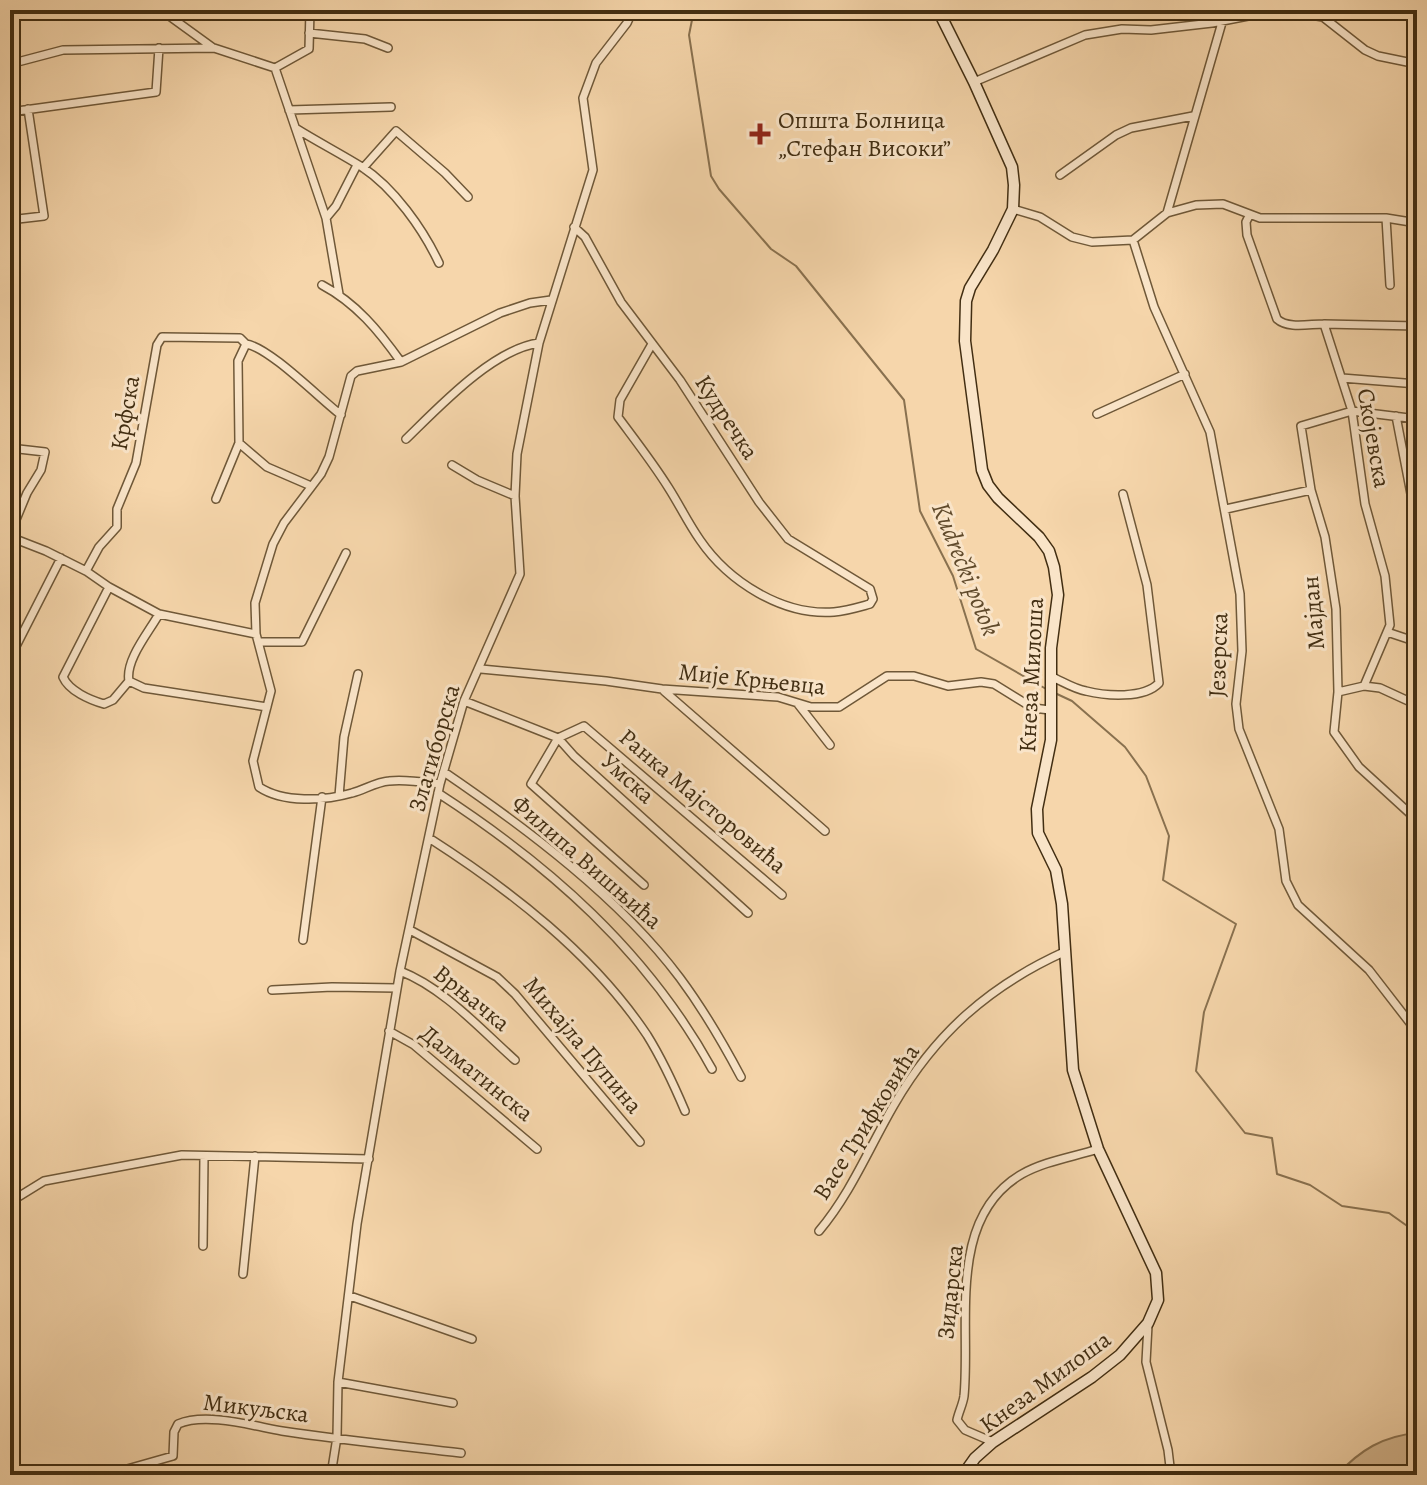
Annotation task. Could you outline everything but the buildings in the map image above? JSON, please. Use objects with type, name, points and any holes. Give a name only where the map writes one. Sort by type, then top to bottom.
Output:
[{"type":"street","points":[[161,10],[214,48],[275,68],[309,49],[310,10]]},
{"type":"street","name":"Златиборска","points":[[331,1475],[337,1437],[338,1382],[357,1224],[396,988],[439,789],[464,701],[481,669],[520,574],[515,496],[517,454],[539,343],[593,170],[583,98],[596,63],[627,23],[633,10]]},
{"type":"street","name":"Кнеза Милоша","points":[[938,10],[1012,167],[1013,209],[970,288],[964,319],[965,341],[985,478],[998,498],[1039,537],[1049,551],[1054,567],[1058,595],[1050,686],[1051,740],[1036,818],[1038,833],[1056,870],[1062,904],[1073,1070],[1098,1149],[1156,1273],[1158,1300],[1148,1323],[1120,1355],[993,1442],[975,1458],[963,1475]]},
{"type":"street","points":[[1167,213],[1223,19],[1221,10]]},
{"type":"street","points":[[974,82],[1085,35],[1122,29],[1151,30],[1212,23],[1280,10],[1323,17],[1365,50],[1378,56],[1417,64]]},
{"type":"street","points":[[309,33],[365,39],[388,48]]},
{"type":"street","points":[[10,112],[156,92],[159,48]]},
{"type":"street","points":[[10,64],[63,50],[214,48]]},
{"type":"street","points":[[275,68],[326,218],[339,294]]},
{"type":"street","points":[[289,110],[391,107]]},
{"type":"street","points":[[18,219],[44,216],[28,109]]},
{"type":"street","points":[[1060,175],[1116,135],[1131,128],[1193,116]]},
{"type":"street","points":[[297,129],[360,166],[407,210],[424,233],[439,263]]},
{"type":"street","points":[[326,218],[360,166],[396,131],[468,197]]},
{"type":"street","points":[[1013,209],[1040,217],[1072,237],[1092,242],[1133,240],[1167,213],[1196,205],[1223,204],[1260,218],[1386,218],[1417,223]]},
{"type":"street","points":[[1249,216],[1247,235],[1277,319],[1282,324],[1417,326]]},
{"type":"street","points":[[1386,218],[1390,285]]},
{"type":"street","name":"Кудречка","points":[[574,227],[585,237],[621,302],[680,380],[759,502],[788,539],[870,589],[873,599],[870,604],[834,612],[803,609],[749,588],[726,571],[701,542],[667,485],[618,417],[617,408],[652,344]]},
{"type":"street","name":"Језерска","points":[[1133,240],[1154,307],[1210,432],[1240,594],[1242,651],[1236,704],[1239,729],[1279,829],[1286,881],[1298,905],[1369,970],[1417,1032]]},
{"type":"street","points":[[322,285],[339,294],[378,328],[401,362]]},
{"type":"street","points":[[551,300],[500,313],[401,362],[357,371],[351,376],[329,457],[321,474],[284,523],[273,544],[255,603],[258,638],[271,691],[253,761],[259,787],[271,795],[286,798],[339,796],[387,781],[439,789],[535,861],[610,931],[660,987],[712,1069]]},
{"type":"street","name":"Скојевска","points":[[1324,324],[1352,411],[1365,504],[1385,576],[1390,625],[1364,686]]},
{"type":"street","name":"Крфска","points":[[86,571],[99,547],[117,527],[117,509],[136,463],[159,340],[165,335],[237,337],[246,344]]},
{"type":"street","points":[[406,439],[460,387],[522,345],[539,343]]},
{"type":"street","points":[[216,499],[239,443],[238,361],[246,344],[252,344],[272,357],[341,415]]},
{"type":"street","points":[[1097,414],[1185,374]]},
{"type":"street","points":[[1342,378],[1417,384]]},
{"type":"street","points":[[1352,411],[1417,419]]},
{"type":"street","name":"Мајдан","points":[[1352,411],[1301,426],[1311,490],[1325,537],[1336,609],[1338,692],[1334,732],[1359,767],[1417,820]]},
{"type":"street","points":[[1396,416],[1417,525]]},
{"type":"street","points":[[239,443],[267,467],[311,486]]},
{"type":"street","points":[[10,448],[45,452],[41,470],[27,493],[10,536],[86,571],[159,614],[258,638],[302,642],[346,553]]},
{"type":"street","points":[[452,465],[477,480],[515,496]]},
{"type":"street","points":[[1226,509],[1311,490]]},
{"type":"street","points":[[1050,686],[1116,694],[1147,692],[1159,683],[1147,585],[1123,494]]},
{"type":"street","points":[[10,658],[61,558]]},
{"type":"street","points":[[109,587],[63,677],[69,687],[102,704],[113,700],[129,681],[128,674],[136,655],[159,614]]},
{"type":"street","points":[[1387,632],[1417,642]]},
{"type":"street","name":"Мије Крњевца","points":[[481,669],[662,689],[778,697],[811,707],[839,707],[887,676],[914,676],[948,686],[981,682],[994,684],[1033,708],[1050,710]]},
{"type":"street","points":[[339,796],[344,737],[358,674]]},
{"type":"street","points":[[129,681],[144,688],[267,707]]},
{"type":"street","points":[[1338,692],[1364,686],[1380,688],[1417,705]]},
{"type":"street","points":[[662,689],[825,831]]},
{"type":"street","name":"Умска","points":[[464,701],[558,738],[574,756],[748,913]]},
{"type":"street","points":[[798,704],[830,745]]},
{"type":"street","name":"Ранка Мајсторовића","points":[[558,738],[584,726],[782,895]]},
{"type":"street","points":[[558,738],[531,784],[644,885]]},
{"type":"street","name":"Филипа Вишњића","points":[[444,772],[537,839],[644,936],[679,977],[741,1077]]},
{"type":"street","points":[[303,940],[322,797]]},
{"type":"street","points":[[429,838],[482,872],[533,913],[614,993],[660,1056],[685,1111]]},
{"type":"street","name":"Михајла Пупина","points":[[410,930],[497,977],[515,994],[640,1142]]},
{"type":"street","name":"Васе Трифковића","points":[[819,1231],[851,1188],[895,1103],[928,1055],[968,1011],[1024,971],[1064,952]]},
{"type":"street","name":"Врњачка","points":[[400,971],[430,988],[515,1060]]},
{"type":"street","points":[[272,990],[396,988]]},
{"type":"street","name":"Далматинска","points":[[389,1031],[414,1045],[537,1149]]},
{"type":"street","name":"Зидарска","points":[[993,1442],[965,1430],[957,1420],[964,1398],[963,1321],[970,1253],[978,1229],[997,1196],[1020,1176],[1035,1168],[1098,1149]]},
{"type":"street","points":[[10,1202],[44,1181],[182,1155],[369,1159]]},
{"type":"street","points":[[203,1246],[204,1156]]},
{"type":"street","points":[[243,1274],[255,1156]]},
{"type":"street","points":[[350,1296],[472,1339]]},
{"type":"street","points":[[1148,1323],[1146,1362],[1159,1407],[1171,1475]]},
{"type":"street","points":[[338,1382],[453,1403]]},
{"type":"street","points":[[10,1418],[16,1475]]},
{"type":"street","name":"Микуљска","points":[[106,1475],[173,1456],[174,1432],[178,1424],[188,1420],[250,1424],[337,1437]]},
{"type":"street","points":[[337,1437],[461,1453]]},
{"type":"shaded area","points":[[1417,1433],[1417,1475],[1337,1475],[1354,1458],[1373,1446],[1393,1437]]},
{"type":"waterway","name":"Kudrečki potok","points":[[694,10],[689,35],[711,176],[771,249],[796,266],[904,400],[920,511],[953,576],[976,649],[1048,690]]},
{"type":"waterway","name":"Kudrečki potok","points":[[1057,694],[1072,701],[1125,747],[1146,776],[1169,836],[1163,880],[1236,924],[1204,1012],[1196,1071],[1245,1133],[1272,1138],[1277,1174],[1310,1185],[1342,1206],[1389,1213],[1417,1233]]},
{"type":"place","name":"Општа Болница „Стефан Високи”","points":[[760,134]]}]
